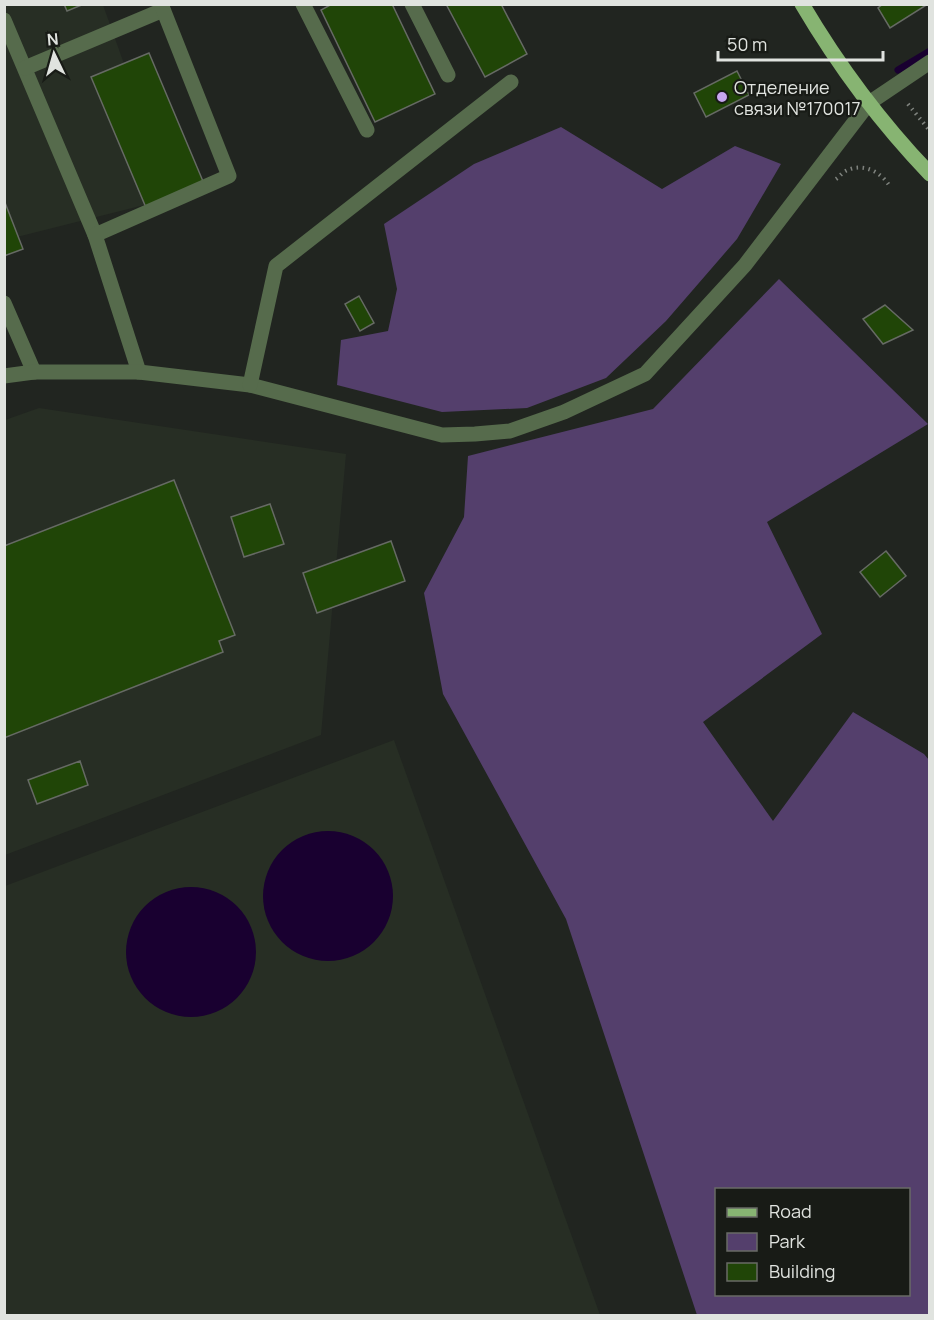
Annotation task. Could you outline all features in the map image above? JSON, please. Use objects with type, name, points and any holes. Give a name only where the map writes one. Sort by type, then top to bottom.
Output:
[{"type":"main road","points":[[802,4],[830,49],[869,103],[930,174]]},
{"type":"street","points":[[303,4],[367,130]]},
{"type":"street","points":[[412,4],[448,75]]},
{"type":"street","points":[[25,68],[162,7],[229,176],[95,235]]},
{"type":"street","points":[[4,20],[95,235],[138,372]]},
{"type":"street","points":[[4,376],[34,372],[138,372],[250,385],[442,435],[510,431],[564,412],[645,374],[745,265],[869,103],[930,62]]},
{"type":"street","points":[[250,385],[276,266],[511,82]]},
{"type":"street","points":[[4,303],[34,372]]},
{"type":"path","points":[[908,104],[930,130]]},
{"type":"path","points":[[828,187],[844,172],[858,168],[873,170],[889,185]]},
{"type":"shaded area","points":[[4,5],[103,5],[172,198],[5,240]]},
{"type":"shaded area","points":[[39,408],[346,454],[321,735],[5,855],[5,420]]},
{"type":"shaded area","points":[[394,740],[600,1315],[5,1316],[5,886]]},
{"type":"shaded area","points":[[328,831],[353,836],[374,850],[388,871],[393,896],[388,921],[374,942],[353,956],[328,961],[303,956],[282,942],[268,921],[263,896],[268,871],[282,850],[303,836]]},
{"type":"shaded area","points":[[191,887],[216,892],[237,906],[251,927],[256,952],[251,977],[237,998],[216,1012],[191,1017],[166,1012],[145,998],[131,977],[126,952],[131,927],[145,906],[166,892]]},
{"type":"green space","points":[[561,127],[662,189],[735,146],[781,164],[737,239],[666,321],[606,378],[527,408],[442,412],[337,385],[341,340],[388,331],[397,289],[384,224],[474,164]]},
{"type":"green space","points":[[779,279],[928,424],[767,522],[822,634],[703,722],[773,821],[853,712],[924,754],[929,760],[929,1315],[697,1315],[566,919],[443,694],[424,593],[464,517],[468,456],[653,409]]},
{"type":"building","points":[[64,4],[84,4],[67,11]]},
{"type":"building","points":[[332,4],[392,4],[435,94],[375,122],[321,10]]},
{"type":"building","points":[[446,4],[501,4],[527,54],[485,77]]},
{"type":"building","points":[[883,4],[928,4],[890,28],[878,8]]},
{"type":"building","points":[[149,53],[205,186],[147,210],[91,77]]},
{"type":"building","points":[[737,71],[749,95],[706,117],[694,93]]},
{"type":"building","points":[[4,200],[23,249],[4,256]]},
{"type":"building","points":[[359,296],[374,323],[360,331],[345,304]]},
{"type":"building","points":[[885,305],[913,330],[883,344],[863,319]]},
{"type":"building","points":[[174,480],[235,635],[219,641],[223,652],[4,738],[4,546]]},
{"type":"building","points":[[270,504],[284,544],[244,557],[231,517]]},
{"type":"building","points":[[391,541],[405,581],[317,613],[303,573]]},
{"type":"building","points":[[886,551],[906,576],[880,597],[860,572]]},
{"type":"building","points":[[80,761],[88,785],[37,804],[28,780]]},
{"type":"waterway","points":[[898,70],[930,51]]},
{"type":"place","name":"Отделение связи №170017","points":[[722,97]]}]
